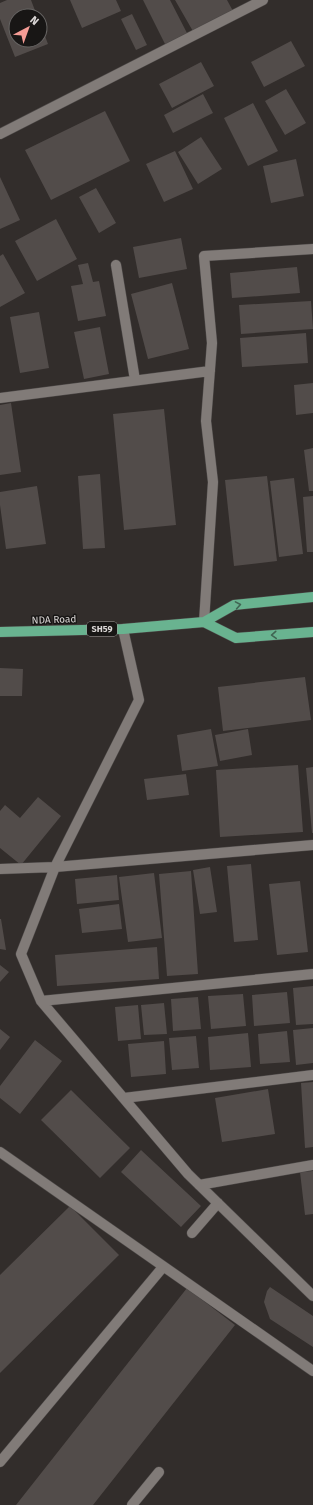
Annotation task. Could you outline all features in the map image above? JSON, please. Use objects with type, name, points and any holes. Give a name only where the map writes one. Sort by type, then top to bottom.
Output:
[{"type":"main road","name":"NDA Road","points":[[0,632],[123,629],[204,622],[234,605],[313,597]]},
{"type":"main road","points":[[204,622],[236,638],[313,632]]},
{"type":"street","points":[[0,134],[263,0]]},
{"type":"street","points":[[204,622],[213,482],[206,421],[212,343],[204,256],[313,249]]},
{"type":"street","points":[[116,265],[135,380]]},
{"type":"street","points":[[0,398],[210,371]]},
{"type":"street","points":[[123,629],[139,700],[55,867],[21,954],[41,1001],[188,1174],[313,1296]]},
{"type":"street","points":[[0,869],[55,867],[313,845]]},
{"type":"street","points":[[41,1001],[313,974]]},
{"type":"street","points":[[124,1098],[313,1076]]},
{"type":"street","points":[[0,1152],[313,1372]]},
{"type":"street","points":[[199,1185],[313,1165]]},
{"type":"street","points":[[192,1233],[218,1203]]},
{"type":"street","points":[[0,1462],[163,1267]]},
{"type":"street","points":[[132,1505],[159,1472]]},
{"type":"building","points":[[7,0],[31,0],[34,8],[8,8],[8,39],[0,19],[0,3]]},
{"type":"building","points":[[70,0],[116,0],[121,11],[82,28]]},
{"type":"building","points":[[143,0],[170,0],[188,35],[166,46]]},
{"type":"building","points":[[175,0],[227,0],[233,11],[194,33]]},
{"type":"building","points":[[132,14],[147,45],[136,50],[121,19]]},
{"type":"building","points":[[291,41],[305,66],[264,87],[251,62]]},
{"type":"building","points":[[11,48],[38,48],[15,57]]},
{"type":"building","points":[[201,62],[214,86],[172,108],[159,84]]},
{"type":"building","points":[[286,89],[306,123],[285,135],[265,101]]},
{"type":"building","points":[[203,94],[213,113],[173,133],[164,115]]},
{"type":"building","points":[[253,103],[278,151],[248,166],[224,118]]},
{"type":"building","points":[[105,111],[130,161],[51,200],[25,150]]},
{"type":"building","points":[[201,137],[222,169],[198,184],[178,152]]},
{"type":"building","points":[[175,151],[193,189],[164,202],[146,164]]},
{"type":"building","points":[[296,159],[304,196],[271,203],[263,166]]},
{"type":"building","points":[[0,177],[20,220],[0,229]]},
{"type":"building","points":[[96,188],[116,223],[99,233],[79,197]]},
{"type":"building","points":[[56,219],[77,259],[37,281],[15,241]]},
{"type":"building","points":[[181,238],[187,269],[139,278],[133,247]]},
{"type":"building","points":[[3,254],[25,293],[0,307],[0,256]]},
{"type":"building","points":[[88,263],[93,282],[99,281],[106,316],[78,321],[71,286],[83,284],[78,265]]},
{"type":"building","points":[[297,267],[300,293],[232,298],[230,273]]},
{"type":"building","points":[[172,283],[189,349],[148,359],[131,294]]},
{"type":"building","points":[[311,301],[313,329],[241,334],[239,305]]},
{"type":"building","points":[[39,312],[49,368],[20,373],[10,317]]},
{"type":"building","points":[[100,327],[109,374],[84,379],[74,332]]},
{"type":"building","points":[[306,333],[308,363],[242,367],[240,338]]},
{"type":"building","points":[[313,383],[313,413],[296,415],[294,385]]},
{"type":"building","points":[[11,403],[21,472],[0,475],[0,405]]},
{"type":"building","points":[[164,409],[176,525],[124,530],[113,414]]},
{"type":"building","points":[[313,448],[313,491],[309,491],[304,450]]},
{"type":"building","points":[[100,474],[105,548],[83,549],[78,476]]},
{"type":"building","points":[[267,476],[277,561],[234,566],[225,480]]},
{"type":"building","points":[[294,478],[303,554],[279,557],[270,481]]},
{"type":"building","points":[[37,486],[46,544],[6,549],[0,505],[0,492]]},
{"type":"building","points":[[313,496],[313,552],[307,552],[303,497]]},
{"type":"building","points":[[0,668],[23,669],[22,696],[0,696]]},
{"type":"building","points":[[305,677],[311,720],[223,731],[218,687]]},
{"type":"building","points":[[211,729],[218,766],[182,771],[177,735]]},
{"type":"building","points":[[248,729],[252,755],[220,761],[215,735]]},
{"type":"building","points":[[298,765],[303,832],[220,837],[216,770]]},
{"type":"building","points":[[313,767],[313,833],[312,833],[306,768]]},
{"type":"building","points":[[186,774],[189,795],[147,800],[144,779]]},
{"type":"building","points":[[38,797],[61,816],[21,865],[0,848],[0,811],[5,805],[20,818]]},
{"type":"building","points":[[251,864],[258,940],[234,942],[227,866]]},
{"type":"building","points":[[210,867],[217,912],[200,914],[193,870]]},
{"type":"building","points":[[191,871],[198,974],[167,976],[159,874]]},
{"type":"building","points":[[154,873],[162,938],[128,942],[119,877]]},
{"type":"building","points":[[117,875],[119,900],[77,904],[75,879]]},
{"type":"building","points":[[300,881],[308,952],[277,955],[269,884]]},
{"type":"building","points":[[119,904],[122,929],[82,933],[79,909]]},
{"type":"building","points":[[1,919],[6,950],[0,949]]},
{"type":"building","points":[[157,947],[159,979],[57,986],[55,955]]},
{"type":"building","points":[[0,965],[9,972],[0,982]]},
{"type":"building","points":[[313,986],[313,1024],[296,1025],[293,988]]},
{"type":"building","points":[[287,992],[290,1023],[254,1026],[252,995]]},
{"type":"building","points":[[243,994],[246,1026],[211,1029],[208,996]]},
{"type":"building","points":[[198,997],[201,1029],[173,1031],[171,999]]},
{"type":"building","points":[[164,1003],[167,1034],[144,1035],[141,1005]]},
{"type":"building","points":[[138,1005],[141,1039],[118,1041],[115,1007]]},
{"type":"building","points":[[313,1028],[313,1063],[296,1065],[293,1030]]},
{"type":"building","points":[[0,1029],[10,1037],[0,1050]]},
{"type":"building","points":[[287,1031],[290,1062],[260,1064],[258,1034]]},
{"type":"building","points":[[248,1033],[251,1067],[210,1070],[208,1037]]},
{"type":"building","points":[[196,1036],[199,1068],[172,1070],[169,1038]]},
{"type":"building","points":[[35,1040],[62,1061],[20,1114],[0,1098],[0,1086]]},
{"type":"building","points":[[164,1041],[166,1074],[131,1077],[128,1044]]},
{"type":"building","points":[[313,1082],[313,1147],[305,1148],[301,1083]]},
{"type":"building","points":[[268,1089],[275,1134],[222,1142],[215,1098]]},
{"type":"building","points":[[71,1090],[130,1148],[100,1178],[41,1120]]},
{"type":"building","points":[[141,1150],[201,1206],[181,1227],[121,1172]]},
{"type":"building","points":[[313,1171],[313,1214],[305,1215],[300,1172]]},
{"type":"building","points":[[70,1206],[119,1255],[0,1373],[0,1275]]},
{"type":"building","points":[[270,1287],[313,1316],[313,1347],[270,1319],[264,1302],[267,1291]]},
{"type":"building","points":[[187,1288],[235,1325],[93,1505],[16,1505]]}]
